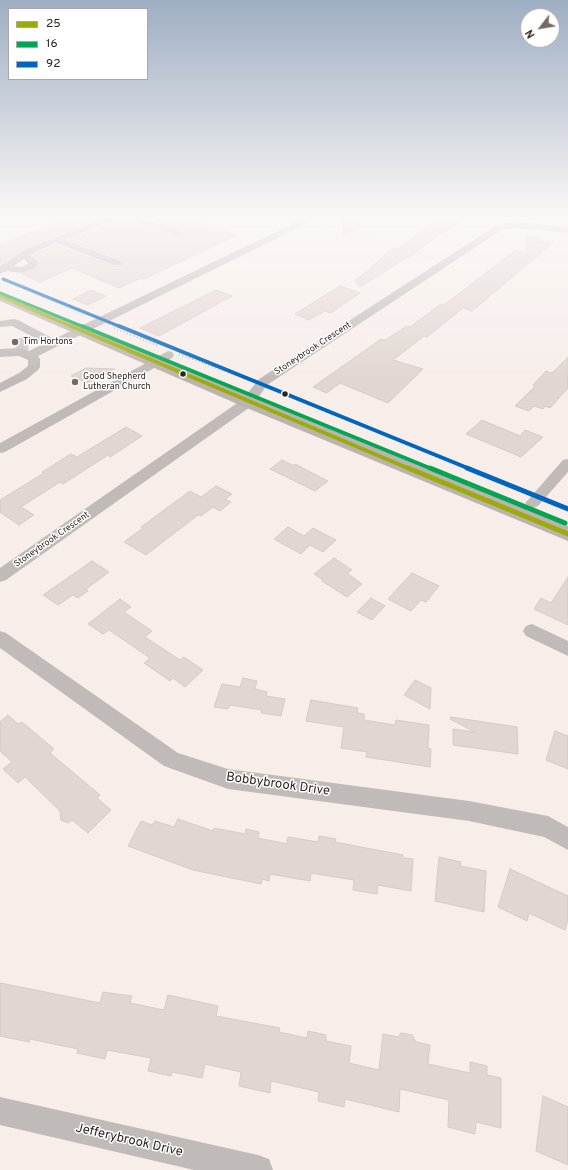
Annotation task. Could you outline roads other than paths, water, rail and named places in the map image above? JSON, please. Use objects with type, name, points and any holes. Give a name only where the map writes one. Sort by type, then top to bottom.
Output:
[{"type":"main road","points":[[0,285],[162,359],[251,396],[568,534]]},
{"type":"main road","points":[[0,296],[27,307],[87,324]]},
{"type":"main road","points":[[251,396],[568,517]]},
{"type":"street","points":[[0,347],[25,348],[51,342],[203,270]]},
{"type":"street","name":"Stoneybrook Crescent","points":[[0,576],[251,396],[262,382],[435,270]]},
{"type":"street","points":[[0,320],[27,307]]},
{"type":"street","points":[[0,324],[14,322],[51,342]]},
{"type":"street","points":[[0,336],[22,327]]},
{"type":"street","points":[[0,353],[19,352],[25,348]]},
{"type":"street","points":[[0,388],[23,376],[34,367],[34,359],[25,348]]},
{"type":"street","points":[[0,449],[162,359]]},
{"type":"street","points":[[533,503],[568,463]]},
{"type":"street","points":[[532,631],[568,649]]},
{"type":"street","name":"Bobbybrook Drive","points":[[0,638],[171,760],[228,779],[477,812],[548,827],[568,839]]},
{"type":"street","name":"Jefferybrook Drive","points":[[0,1111],[258,1170]]},
{"type":"tunnel","points":[[16,345],[28,344]]},
{"type":"place","name":"Tim Hortons","points":[[15,342]]},
{"type":"place","name":"Good Shepherd Lutheran Church","points":[[75,382]]}]
